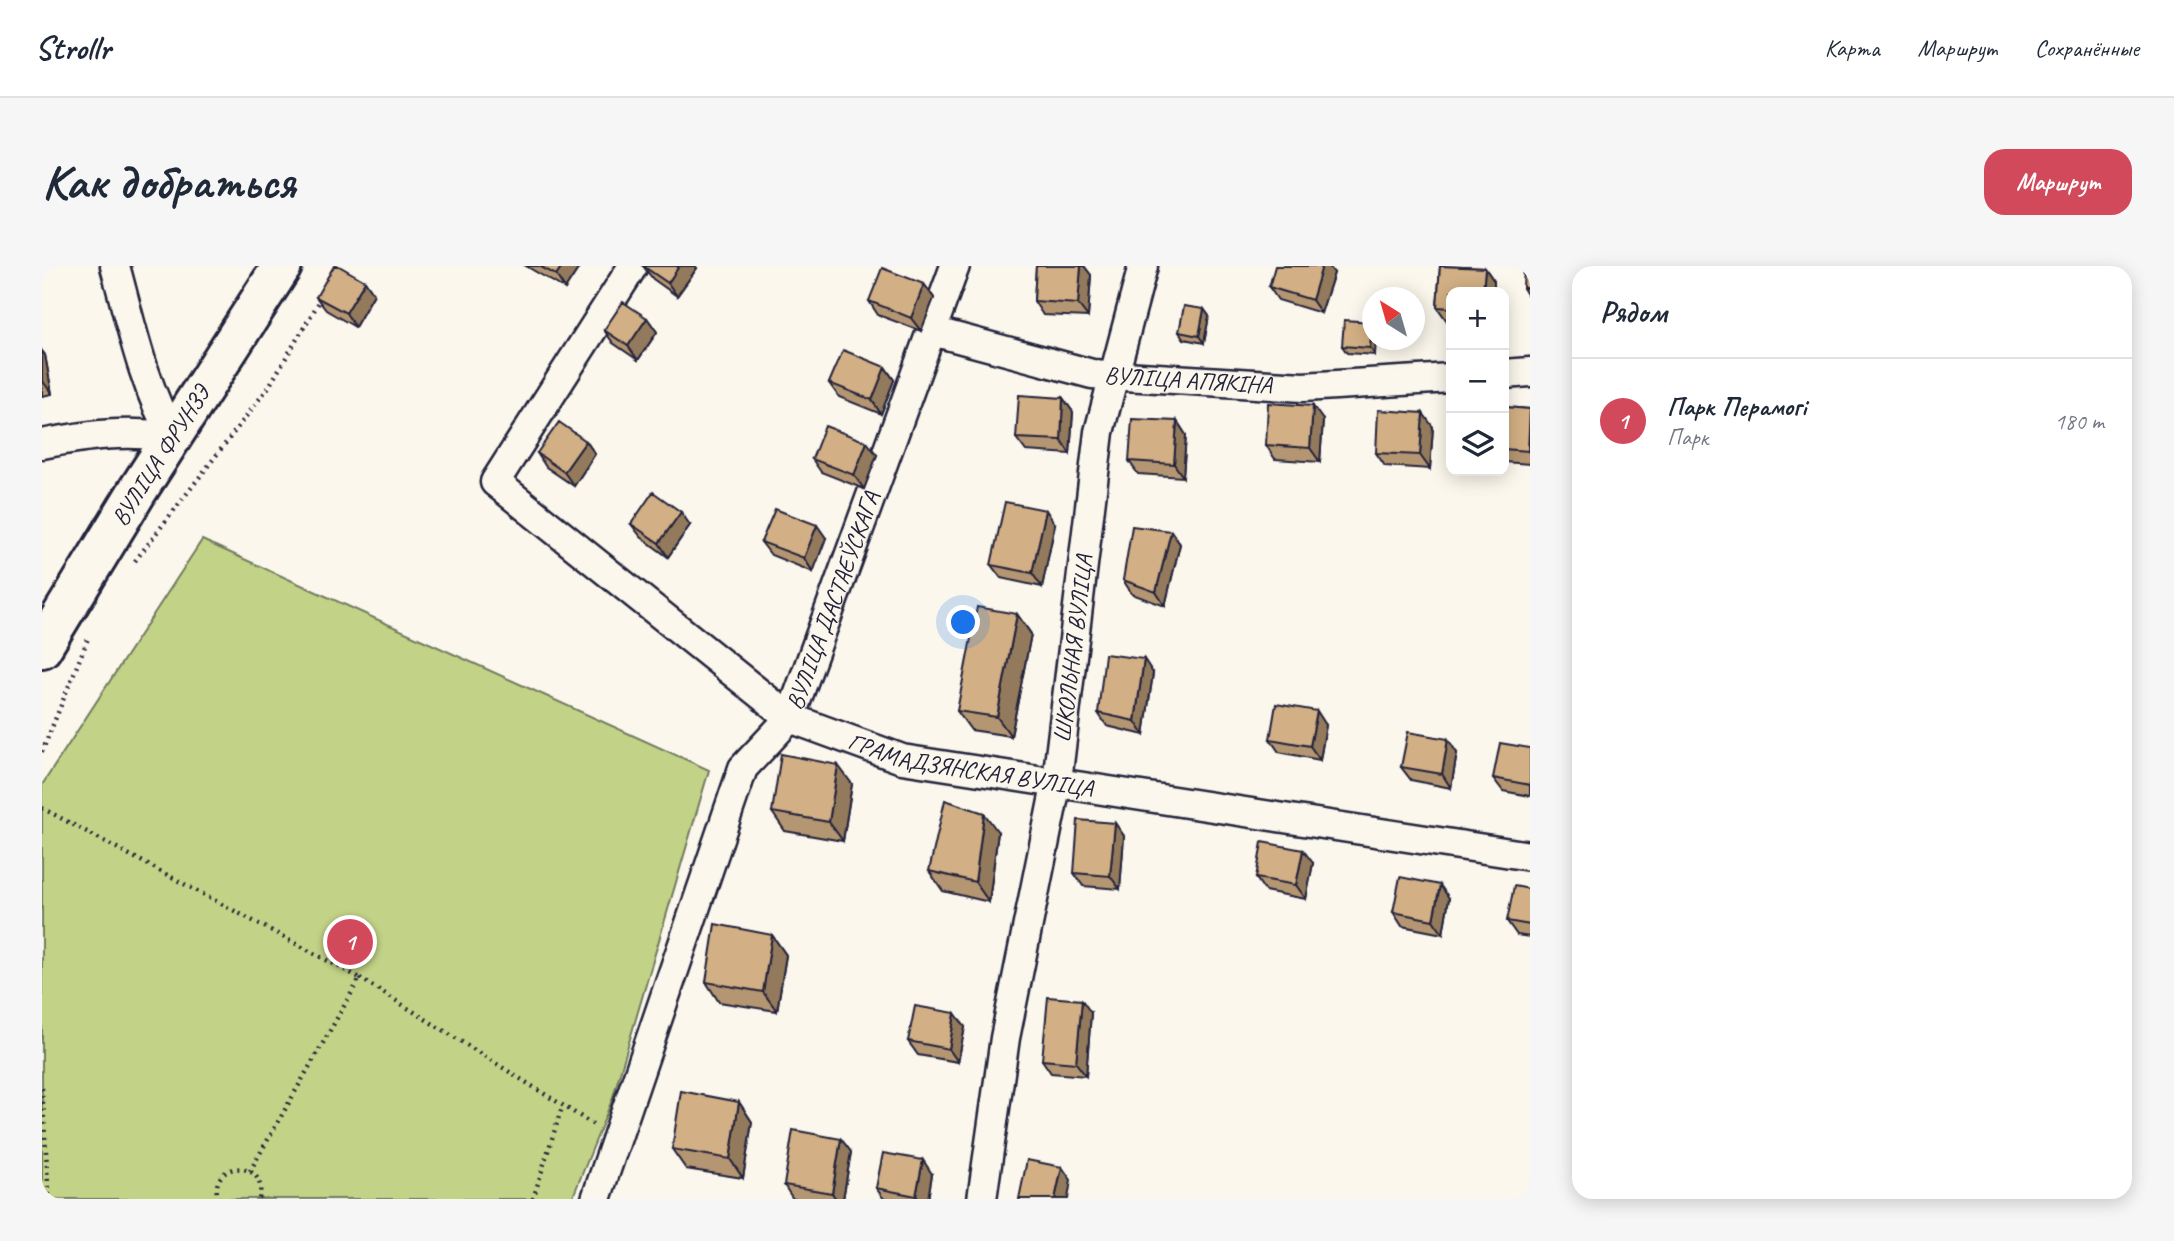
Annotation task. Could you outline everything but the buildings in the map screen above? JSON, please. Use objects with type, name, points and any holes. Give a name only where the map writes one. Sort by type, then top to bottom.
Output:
[{"type":"street","points":[[116,266],[141,363],[159,414],[173,438]]},
{"type":"street","name":"ВУЛІЦА ФРУНЗЭ","points":[[42,648],[282,266]]},
{"type":"street","name":"ГРАМАДЗЯНСКАЯ ВУЛІЦА","points":[[633,266],[495,482],[790,718],[902,759],[1530,856]]},
{"type":"street","name":"ВУЛІЦА ДАСТАЕЎСКАГА","points":[[596,1199],[743,768],[790,718],[955,266]]},
{"type":"street","name":"ШКОЛЬНАЯ ВУЛІЦА","points":[[982,1199],[1004,1038],[1058,781],[1099,432],[1143,266]]},
{"type":"street","name":"ВУЛІЦА АПЯКІНА","points":[[932,331],[1091,374],[1303,387],[1446,378]]},
{"type":"street","points":[[1509,374],[1530,373]]},
{"type":"street","points":[[42,444],[93,434],[150,434],[173,438]]},
{"type":"path","points":[[129,569],[268,388],[327,288]]},
{"type":"path","points":[[42,752],[90,635]]},
{"type":"path","points":[[42,808],[360,978],[617,1139]]},
{"type":"path","points":[[250,1171],[360,978]]},
{"type":"path","points":[[42,1088],[49,1199]]},
{"type":"path","points":[[533,1199],[562,1107]]},
{"type":"path","points":[[218,1199],[216,1188],[222,1175],[236,1168],[250,1171],[260,1182],[259,1199]]},
{"type":"green space","points":[[202,540],[709,770],[612,1100],[572,1199],[42,1199],[42,785]]},
{"type":"place","name":"Парк Перамогі","points":[[350,942]]}]
